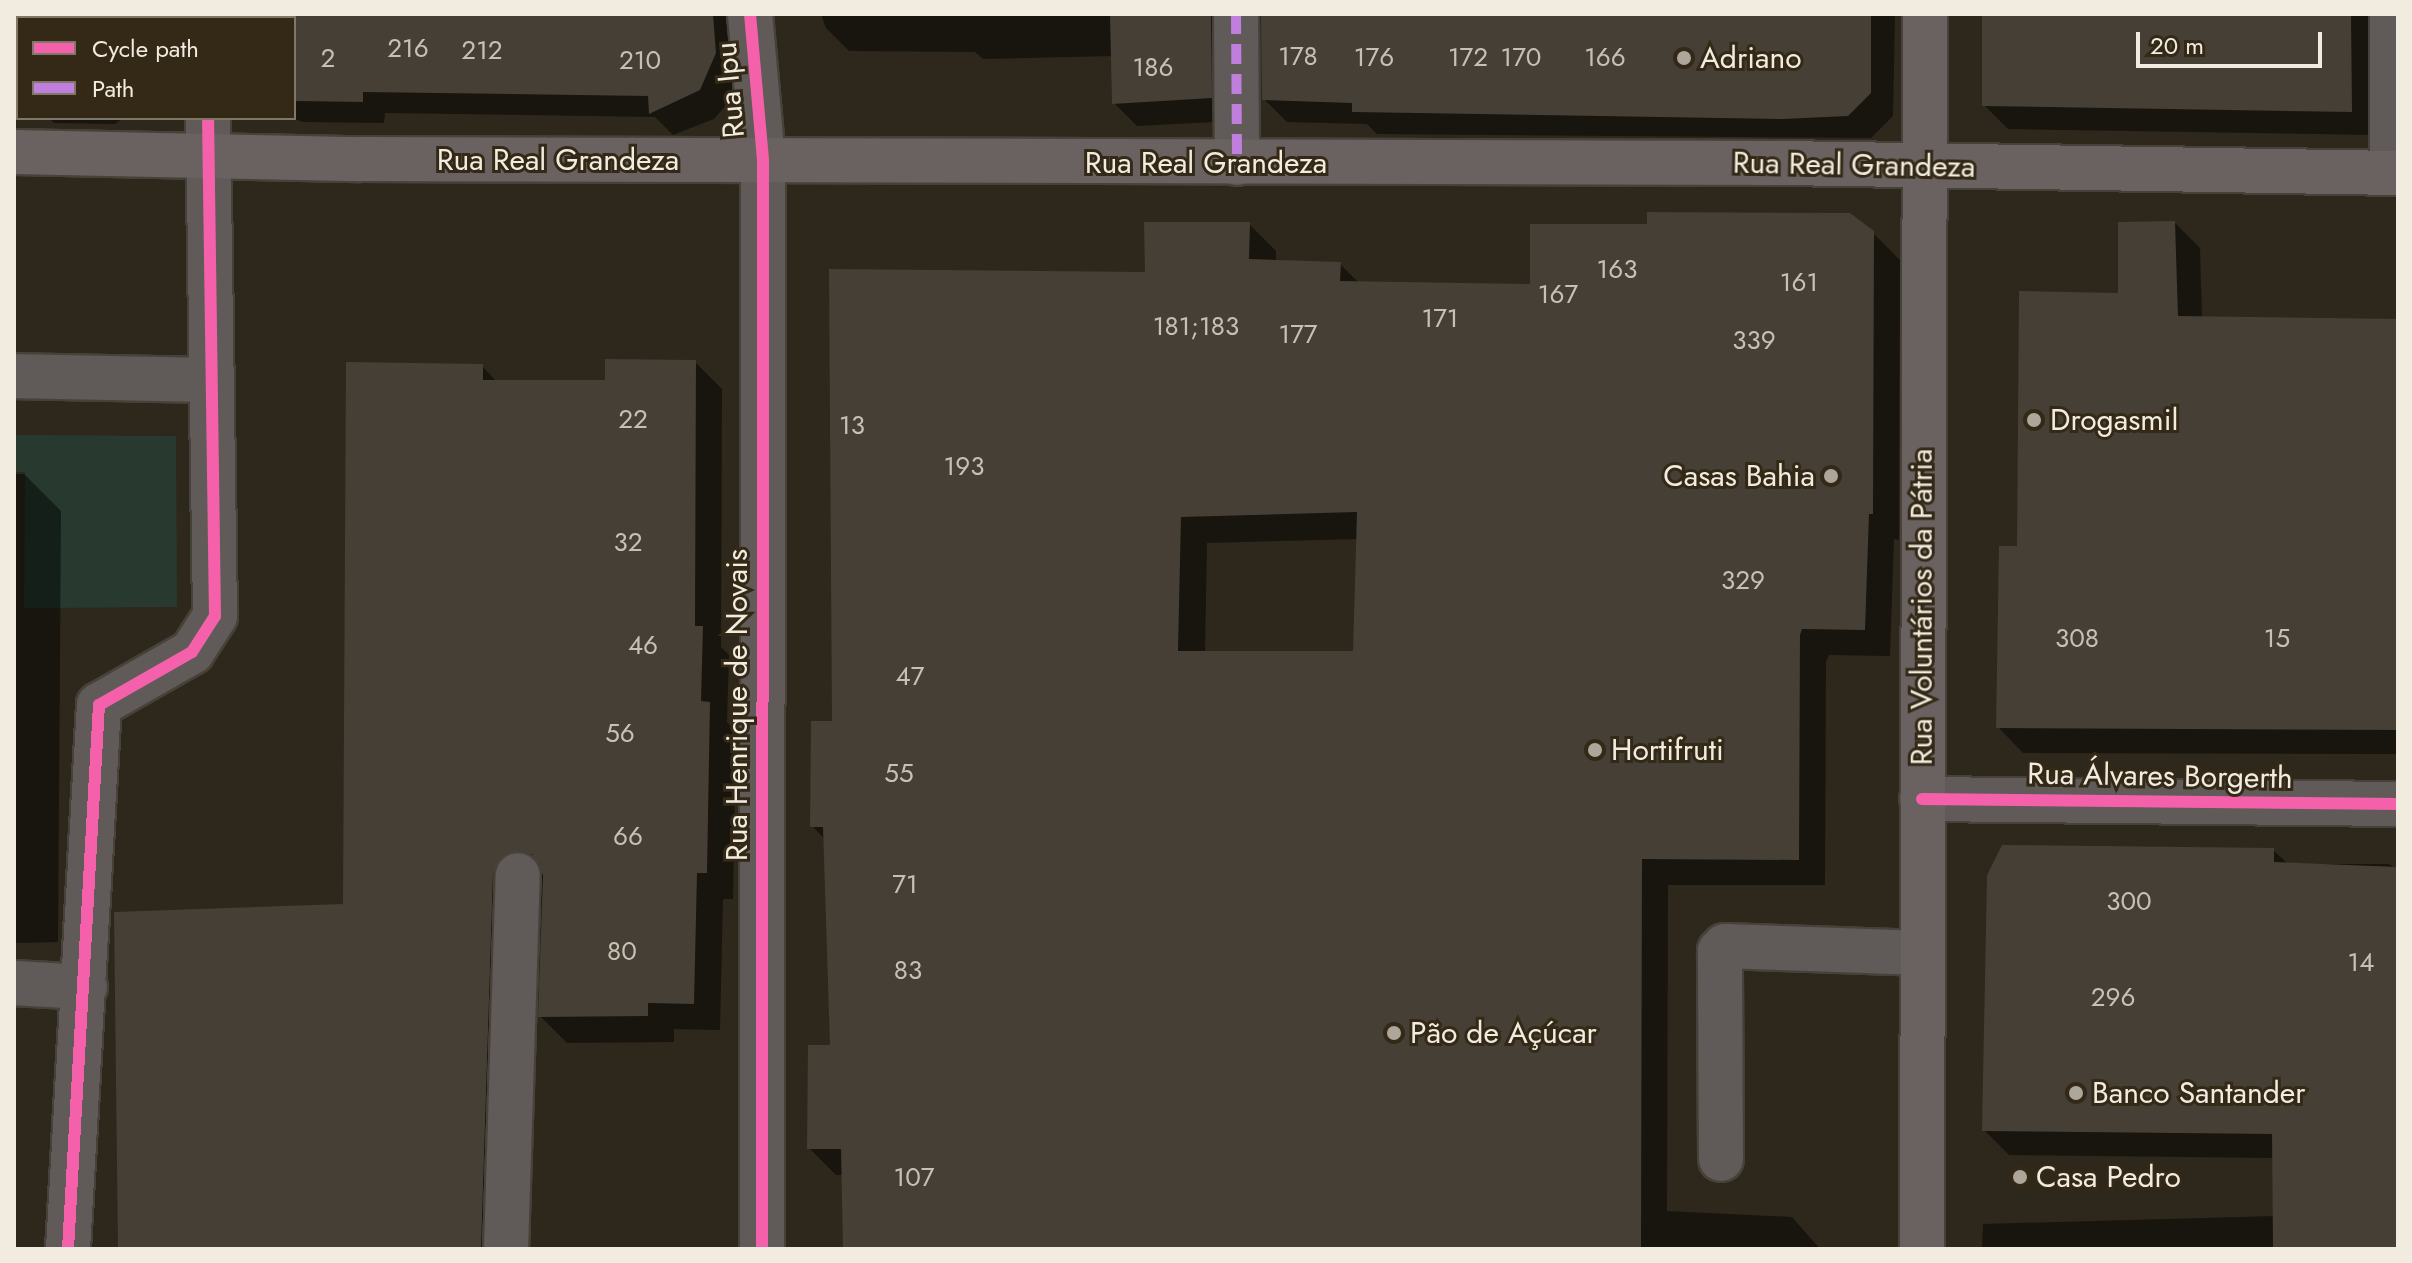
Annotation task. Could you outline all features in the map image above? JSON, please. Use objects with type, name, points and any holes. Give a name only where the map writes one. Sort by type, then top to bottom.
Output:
[{"type":"main road","name":"Rua Voluntários da Pátria","points":[[1922,1249],[1921,318],[1926,166],[1925,14]]},
{"type":"main road","name":"Rua Real Grandeza","points":[[14,152],[208,136],[763,160],[1926,166],[2395,172]]},
{"type":"street","name":"Rua Ipu","points":[[750,14],[763,160]]},
{"type":"street","points":[[1236,14],[1237,163]]},
{"type":"street","points":[[2392,14],[2395,172]]},
{"type":"street","points":[[68,1249],[99,705],[192,652],[215,616],[208,136]]},
{"type":"street","name":"Rua Henrique de Novais","points":[[762,1249],[763,160]]},
{"type":"street","points":[[14,376],[210,380]]},
{"type":"street","name":"Rua Álvares Borgerth","points":[[1922,799],[2398,804]]},
{"type":"street","points":[[506,1249],[518,875]]},
{"type":"street","points":[[1721,1159],[1720,951],[1725,946],[1922,953]]},
{"type":"street","points":[[14,983],[85,987]]},
{"type":"green space","points":[[14,435],[176,436],[177,607],[24,608],[25,472],[14,472]]},
{"type":"building","points":[[713,14],[716,53],[700,90],[649,114],[648,96],[363,92],[363,102],[296,101],[294,16]]},
{"type":"building","points":[[1110,14],[1211,14],[1212,98],[1112,104]]},
{"type":"building","points":[[1261,14],[1871,14],[1871,93],[1848,116],[1783,119],[1352,112],[1352,103],[1262,100]]},
{"type":"building","points":[[1982,14],[2351,14],[2352,112],[1982,106]]},
{"type":"building","points":[[1647,212],[1850,213],[1874,231],[1873,514],[1869,514],[1865,630],[1802,629],[1800,635],[1799,860],[1642,859],[1641,1249],[843,1249],[841,1149],[807,1149],[808,1045],[830,1045],[823,827],[810,827],[811,721],[832,721],[829,269],[1145,272],[1144,222],[1250,222],[1249,259],[1341,262],[1340,281],[1530,284],[1530,224],[1647,224]],"holes":[[[1357,512],[1353,651],[1178,651],[1181,517]]]},
{"type":"building","points":[[2175,221],[2178,316],[2398,319],[2398,730],[1996,728],[1999,546],[2017,546],[2019,291],[2118,293],[2118,222]]},
{"type":"building","points":[[605,359],[696,360],[695,626],[703,626],[701,701],[710,702],[707,873],[697,873],[694,1004],[648,1003],[648,1016],[538,1017],[543,875],[532,854],[507,853],[493,874],[481,1249],[118,1249],[114,912],[343,904],[346,362],[483,364],[483,380],[605,380]]},
{"type":"building","points":[[2002,845],[2274,848],[2274,862],[2398,867],[2398,1249],[2273,1249],[2272,1134],[1982,1131],[1987,875]]},
{"type":"marked path","points":[[1236,14],[1237,163]]},
{"type":"cycle path","points":[[750,14],[763,160],[762,1249]]},
{"type":"cycle path","points":[[68,1249],[99,705],[192,652],[215,616],[208,120]]},
{"type":"cycle path","points":[[1922,799],[2398,804]]},
{"type":"place","name":"Adriano","points":[[1684,58]]},
{"type":"place","name":"Drogasmil","points":[[2034,420]]},
{"type":"place","name":"Casas Bahia","points":[[1831,476]]},
{"type":"place","name":"Hortifruti","points":[[1595,750]]},
{"type":"place","name":"Pão de Açúcar","points":[[1394,1033]]},
{"type":"place","name":"Banco Santander","points":[[2076,1093]]},
{"type":"place","name":"Casa Pedro","points":[[2020,1177]]}]
